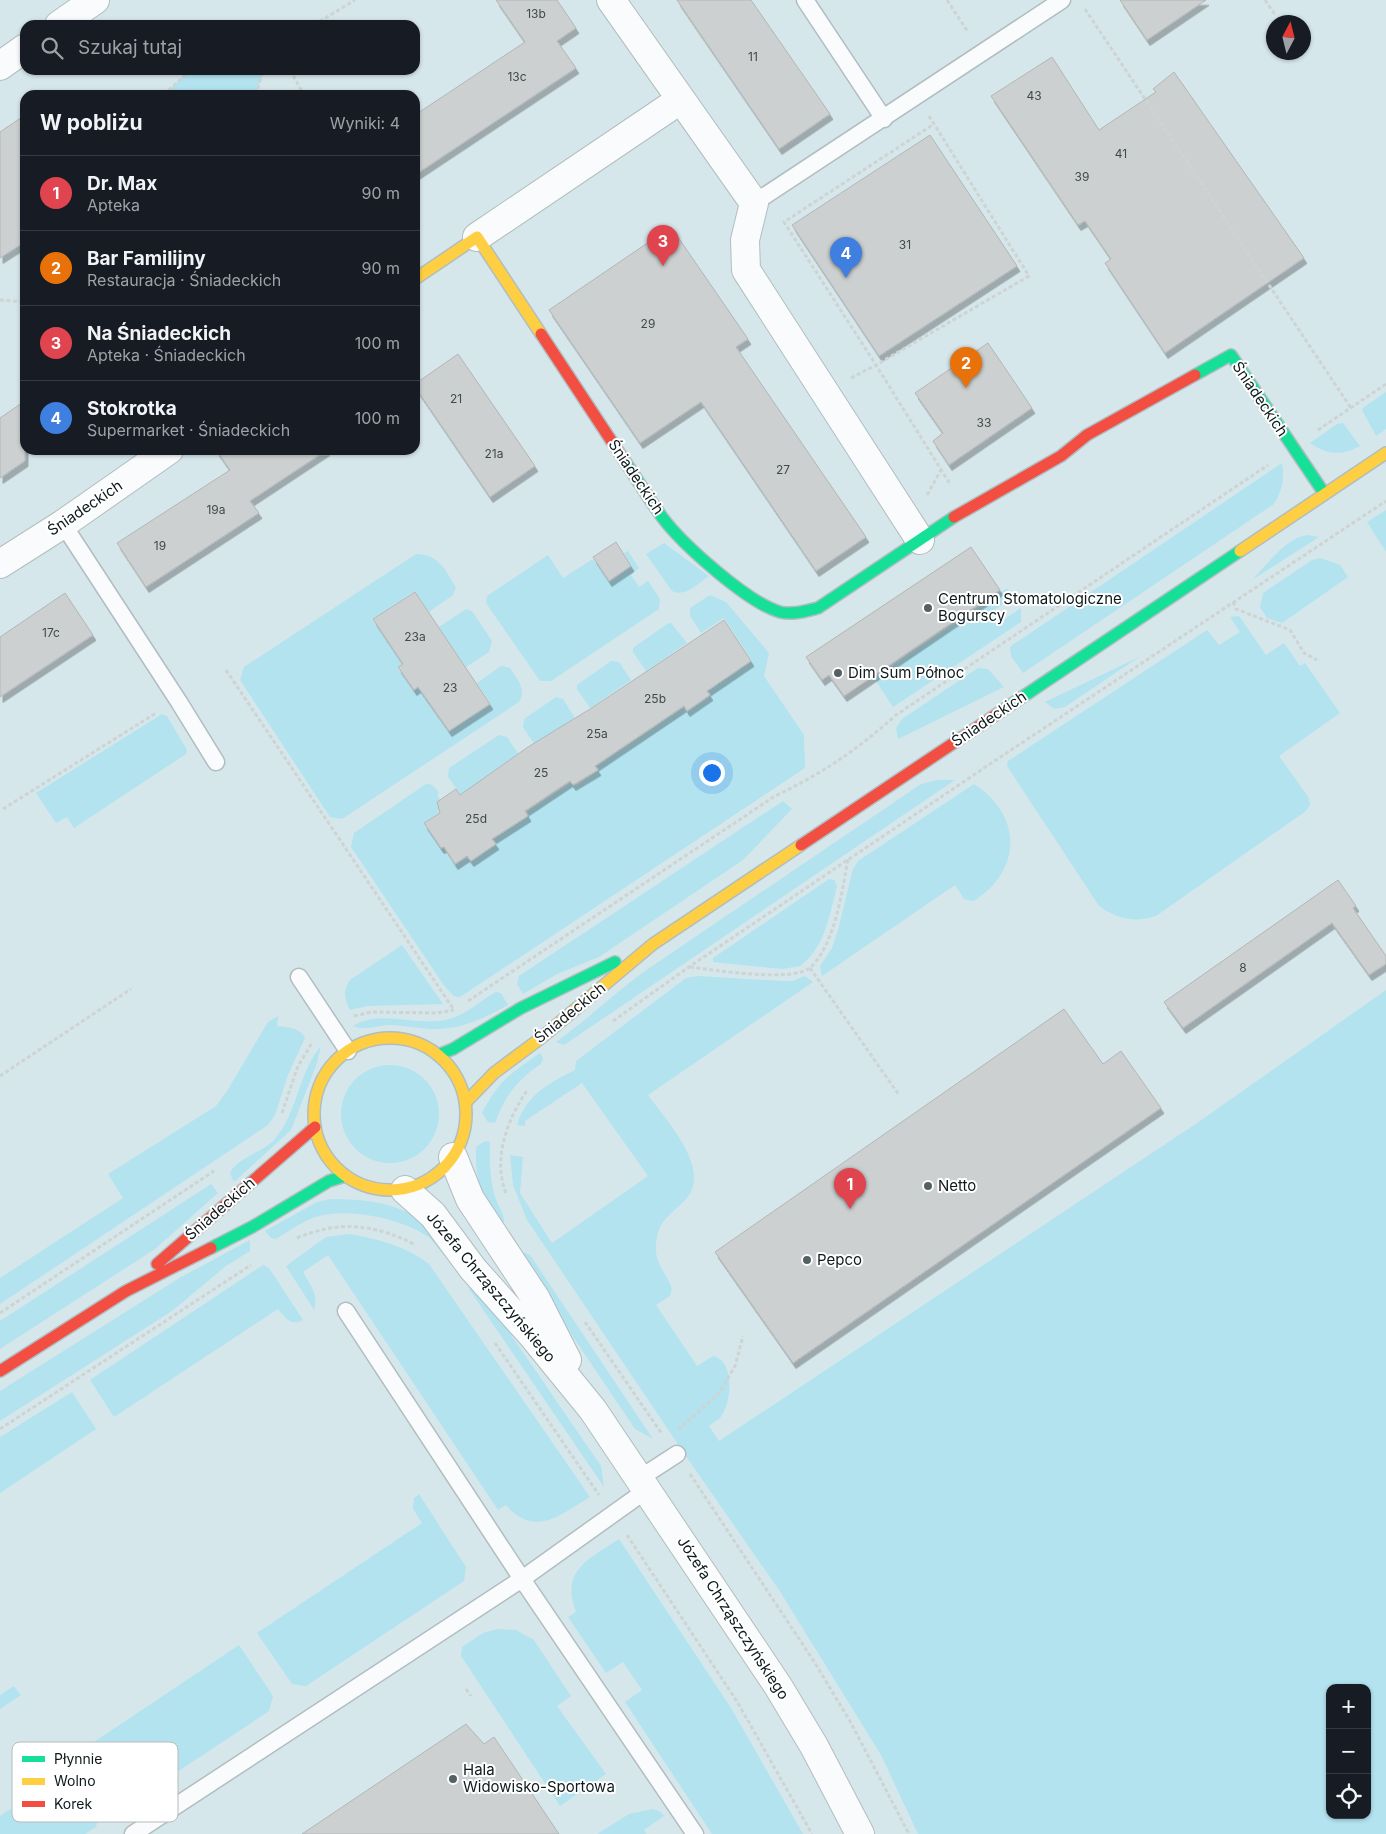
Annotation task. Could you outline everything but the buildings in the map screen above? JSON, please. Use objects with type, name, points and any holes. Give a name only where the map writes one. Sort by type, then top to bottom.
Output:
[{"type":"street","points":[[66,20],[95,0]]},
{"type":"street","points":[[612,0],[680,100],[754,203],[745,240],[746,270],[920,540]]},
{"type":"street","points":[[0,66],[20,52]]},
{"type":"street","points":[[420,276],[680,100]]},
{"type":"street","name":"Śniadeckich","points":[[477,237],[663,518],[680,538],[726,577],[764,605],[779,611],[797,614],[818,608],[966,509],[1061,456],[1087,435],[1231,355],[1324,492]]},
{"type":"street","name":"Śniadeckich","points":[[466,1102],[494,1073],[541,1038],[652,944],[1324,492],[1386,453]]},
{"type":"street","name":"Śniadeckich","points":[[0,564],[63,524],[162,455]]},
{"type":"street","name":"Śniadeckich","points":[[438,1055],[453,1049],[521,1008],[652,944]]},
{"type":"street","points":[[387,1038],[405,1040],[422,1045],[438,1055],[450,1067],[460,1082],[466,1102],[464,1133],[454,1157],[432,1178],[405,1190],[374,1188],[345,1176],[325,1154],[315,1126],[314,1110],[321,1084],[334,1062],[348,1051],[367,1042],[387,1038]]},
{"type":"street","name":"Śniadeckich","points":[[126,1291],[315,1126]]},
{"type":"street","name":"Józefa Chrząszczyńskiego","points":[[454,1157],[470,1199],[536,1299],[593,1410]]},
{"type":"street","name":"Śniadeckich","points":[[0,1371],[126,1291],[252,1227],[329,1181],[345,1176]]},
{"type":"street","name":"Józefa Chrząszczyńskiego","points":[[405,1190],[433,1215],[479,1275],[532,1335],[593,1410],[778,1686],[814,1746],[860,1834]]},
{"type":"lane","points":[[805,0],[884,119]]},
{"type":"lane","points":[[754,203],[1062,0]]},
{"type":"lane","points":[[63,524],[216,762]]},
{"type":"lane","points":[[299,977],[348,1051]]},
{"type":"lane","points":[[346,1311],[522,1578],[695,1834]]},
{"type":"lane","points":[[178,1804],[522,1578],[612,1514],[644,1484],[672,1448]]},
{"type":"lane","points":[[132,1834],[150,1822]]},
{"type":"path","points":[[322,20],[355,0]]},
{"type":"path","points":[[947,0],[982,53]]},
{"type":"path","points":[[1264,0],[1275,15]]},
{"type":"path","points":[[1085,8],[1351,408]]},
{"type":"path","points":[[169,90],[185,75]]},
{"type":"path","points":[[257,90],[262,75]]},
{"type":"path","points":[[293,75],[301,90]]},
{"type":"path","points":[[842,383],[1029,276],[917,96]]},
{"type":"path","points":[[934,124],[784,222],[966,509]]},
{"type":"path","points":[[0,300],[20,302]]},
{"type":"path","points":[[349,1017],[372,1012],[437,1013],[454,1010],[775,796],[818,775],[866,742],[896,715],[1386,384]]},
{"type":"path","points":[[611,1023],[689,967],[1386,501]]},
{"type":"path","points":[[1233,602],[1236,610],[1290,630],[1304,653],[1317,660]]},
{"type":"path","points":[[226,670],[454,1010]]},
{"type":"path","points":[[3,809],[159,711],[179,702]]},
{"type":"path","points":[[689,967],[793,975],[810,968],[833,927],[848,860]]},
{"type":"path","points":[[810,968],[899,1095]]},
{"type":"path","points":[[0,1076],[131,990]]},
{"type":"path","points":[[280,1117],[298,1066],[313,1040]]},
{"type":"path","points":[[507,1196],[502,1162],[504,1133],[516,1105],[530,1086]]},
{"type":"path","points":[[0,1313],[216,1170]]},
{"type":"path","points":[[290,1242],[318,1229],[342,1225],[370,1229],[402,1238],[419,1247]]},
{"type":"path","points":[[0,1429],[253,1263]]},
{"type":"path","points":[[582,1318],[772,1595],[851,1723],[909,1834]]},
{"type":"path","points":[[672,1448],[685,1422],[719,1393],[735,1366],[743,1336]]},
{"type":"path","points":[[492,1339],[738,1703],[812,1834]]},
{"type":"path","points":[[466,1689],[471,1696]]},
{"type":"shaded area","points":[[185,75],[262,75],[257,90],[169,90]]},
{"type":"shaded area","points":[[1386,392],[1386,429],[1376,436],[1362,410]]},
{"type":"shaded area","points":[[1343,423],[1360,446],[1341,453],[1335,453],[1322,450],[1310,443],[1337,424]]},
{"type":"shaded area","points":[[1282,463],[1282,484],[1274,504],[1023,673],[1011,656],[1010,647]]},
{"type":"shaded area","points":[[1386,510],[1386,552],[1367,522]]},
{"type":"shaded area","points":[[1307,535],[1319,537],[1252,580],[1291,541]]},
{"type":"shaded area","points":[[664,543],[709,576],[687,591],[677,593],[672,591],[646,554]]},
{"type":"shaded area","points":[[628,551],[639,568],[631,575],[639,587],[648,581],[660,599],[659,609],[551,681],[540,681],[486,603],[487,596],[548,555],[563,578],[593,559],[609,582],[632,566],[624,553]]},
{"type":"shaded area","points":[[416,554],[436,560],[445,569],[456,587],[453,595],[429,612],[415,591],[372,619],[402,664],[397,667],[413,691],[418,688],[448,732],[491,704],[477,683],[501,666],[510,668],[522,688],[521,697],[519,702],[342,819],[330,817],[240,680],[244,667]]},
{"type":"shaded area","points":[[1320,558],[1340,565],[1348,577],[1282,623],[1267,618],[1260,607],[1263,593],[1312,560]]},
{"type":"shaded area","points":[[1007,588],[1013,597],[993,611],[1000,622],[1021,608],[1021,622],[893,707],[874,678]]},
{"type":"shaded area","points":[[710,595],[726,602],[769,653],[764,676],[804,735],[805,768],[460,997],[454,996],[445,987],[351,847],[354,833],[426,784],[429,784],[436,788],[439,794],[437,795],[444,806],[438,810],[439,813],[424,823],[441,849],[443,848],[455,865],[467,858],[470,862],[496,845],[494,839],[528,816],[528,811],[572,782],[576,786],[599,770],[597,766],[683,708],[687,712],[711,696],[708,691],[752,661],[724,618],[701,633],[690,616],[690,608]]},
{"type":"shaded area","points":[[466,609],[472,611],[492,641],[489,652],[466,667],[439,627]]},
{"type":"shaded area","points":[[1239,616],[1266,655],[1284,643],[1300,666],[1305,663],[1340,713],[1279,756],[1309,798],[1310,805],[1306,811],[1156,916],[1141,919],[1119,917],[1099,906],[1007,766],[1008,761],[1207,630],[1219,645],[1240,632],[1230,617]]},
{"type":"shaded area","points":[[671,623],[687,643],[646,671],[633,652],[633,648]]},
{"type":"shaded area","points":[[1139,657],[1065,707],[1054,709],[1045,702]]},
{"type":"shaded area","points":[[611,661],[619,662],[631,680],[590,708],[577,689],[577,685]]},
{"type":"shaded area","points":[[978,668],[988,669],[1004,687],[898,739],[896,728],[902,719]]},
{"type":"shaded area","points":[[556,697],[563,699],[575,718],[535,745],[523,727],[524,719]]},
{"type":"shaded area","points":[[162,714],[167,716],[187,750],[186,754],[74,828],[67,817],[56,823],[36,793]]},
{"type":"shaded area","points":[[499,735],[507,737],[519,755],[461,795],[448,777],[449,768]]},
{"type":"shaded area","points":[[938,780],[955,780],[564,1045],[556,1042],[642,973],[921,784]]},
{"type":"shaded area","points":[[974,784],[990,797],[1001,811],[1008,827],[1010,843],[1008,859],[1001,874],[990,888],[974,901],[964,899],[955,885],[822,976],[820,966],[832,948],[853,869],[858,861]]},
{"type":"shaded area","points":[[783,801],[792,809],[743,860],[599,957],[557,974],[523,994],[517,984],[519,976]]},
{"type":"shaded area","points":[[829,879],[834,880],[837,886],[829,918],[815,950],[800,966],[782,969],[713,962],[713,958]]},
{"type":"shaded area","points":[[402,945],[443,1004],[368,1006],[350,1010],[345,995],[350,980]]},
{"type":"shaded area","points":[[698,976],[793,981],[805,976],[813,982],[648,1095],[684,1145],[691,1160],[694,1174],[692,1188],[685,1200],[665,1220],[659,1231],[656,1247],[657,1259],[672,1289],[670,1296],[656,1305],[697,1366],[713,1356],[725,1366],[730,1384],[727,1404],[719,1419],[709,1426],[719,1441],[1200,1121],[1386,990],[1386,1834],[918,1834],[881,1755],[779,1590],[690,1462],[527,1220],[513,1185],[510,1155],[523,1157],[520,1193],[552,1243],[648,1176],[582,1083],[525,1121],[525,1126],[517,1125],[532,1098],[548,1085],[575,1070],[576,1061],[686,978]]},
{"type":"shaded area","points":[[496,992],[501,993],[508,1005],[462,1026],[431,1029],[393,1025],[366,1028],[353,1026],[364,1021],[388,1018],[425,1021],[449,1019],[468,1011]]},
{"type":"shaded area","points":[[278,1016],[277,1026],[297,1030],[305,1038],[288,1075],[275,1115],[268,1125],[0,1304],[0,1278],[123,1198],[108,1174],[216,1106],[268,1022]]},
{"type":"shaded area","points":[[321,1046],[316,1066],[291,1130],[234,1182],[230,1174],[232,1169],[264,1148],[275,1139],[283,1128],[307,1068]]},
{"type":"shaded area","points":[[540,1053],[543,1058],[541,1064],[525,1076],[513,1089],[507,1097],[495,1123],[488,1122],[482,1113],[500,1085],[506,1078]]},
{"type":"shaded area","points":[[390,1065],[409,1069],[425,1079],[435,1095],[439,1114],[435,1133],[425,1149],[409,1159],[390,1163],[371,1159],[355,1149],[345,1133],[341,1114],[345,1095],[355,1079],[371,1069]]},
{"type":"shaded area","points":[[485,1141],[490,1142],[492,1183],[495,1197],[503,1215],[503,1226],[481,1197],[476,1165],[476,1147]]},
{"type":"shaded area","points":[[211,1184],[218,1193],[155,1249],[0,1349],[0,1321]]},
{"type":"shaded area","points":[[331,1199],[367,1201],[403,1210],[427,1227],[451,1260],[427,1236],[402,1224],[372,1216],[340,1213],[325,1215],[308,1220],[276,1239],[271,1238],[265,1231],[317,1202]]},
{"type":"shaded area","points":[[349,1234],[391,1244],[411,1252],[429,1264],[590,1497],[558,1516],[537,1522],[517,1515],[506,1505],[498,1510],[328,1255],[303,1272],[315,1294],[314,1310],[286,1266],[326,1237]]},
{"type":"shaded area","points":[[250,1240],[250,1251],[226,1266],[172,1311],[0,1421],[0,1391],[181,1277]]},
{"type":"shaded area","points":[[520,1251],[530,1255],[653,1439],[635,1429],[516,1252]]},
{"type":"shaded area","points":[[263,1265],[269,1268],[303,1320],[292,1322],[278,1309],[114,1417],[90,1380]]},
{"type":"shaded area","points":[[471,1283],[507,1329],[601,1466],[604,1487],[469,1289]]},
{"type":"shaded area","points":[[72,1392],[96,1429],[0,1493],[0,1437]]},
{"type":"shaded area","points":[[419,1494],[466,1567],[464,1581],[306,1686],[292,1684],[257,1633],[422,1523],[413,1509],[414,1498]]},
{"type":"shaded area","points":[[619,1539],[731,1708],[803,1834],[712,1834],[625,1702],[642,1690],[623,1662],[606,1673],[568,1617],[576,1612],[572,1598],[572,1586],[580,1567]]},
{"type":"shaded area","points":[[497,1629],[516,1630],[534,1640],[571,1696],[557,1706],[606,1774],[560,1806],[461,1656],[462,1647],[483,1633]]},
{"type":"shaded area","points":[[239,1645],[273,1696],[269,1711],[178,1771],[178,1742],[94,1742]]},
{"type":"shaded area","points":[[14,1686],[21,1695],[0,1709],[0,1695]]},
{"type":"shaded area","points":[[12,1808],[12,1822],[97,1822],[96,1827],[85,1834],[0,1834],[0,1816]]},
{"type":"shaded area","points":[[653,1809],[661,1812],[664,1816],[644,1830],[646,1834],[597,1834],[629,1814]]},
{"type":"traffic: fast","points":[[1195,375],[1231,355],[1324,493]]},
{"type":"traffic: fast","points":[[624,460],[662,517],[684,542],[716,571],[751,597],[785,613],[818,608],[954,517]]},
{"type":"traffic: fast","points":[[1000,712],[1240,551]]},
{"type":"traffic: fast","points":[[438,1055],[453,1049],[521,1008],[615,962]]},
{"type":"traffic: fast","points":[[211,1248],[252,1227],[329,1181],[345,1176]]},
{"type":"traffic: slow","points":[[420,276],[477,237],[541,334]]},
{"type":"traffic: slow","points":[[1240,551],[1386,453]]},
{"type":"traffic: slow","points":[[466,1102],[494,1073],[541,1038],[653,944],[801,845]]},
{"type":"traffic: slow","points":[[390,1038],[405,1039],[419,1044],[444,1060],[460,1085],[465,1099],[466,1114],[465,1129],[460,1143],[444,1168],[419,1184],[405,1189],[390,1190],[375,1189],[361,1184],[336,1168],[320,1143],[315,1129],[314,1114],[315,1099],[320,1085],[336,1060],[361,1044],[375,1039],[390,1038]]},
{"type":"traffic: jam","points":[[541,334],[624,460]]},
{"type":"traffic: jam","points":[[954,517],[1061,456],[1087,435],[1195,375]]},
{"type":"traffic: jam","points":[[801,845],[1000,712]]},
{"type":"traffic: jam","points":[[157,1264],[315,1127]]},
{"type":"traffic: jam","points":[[0,1371],[126,1291],[211,1248]]},
{"type":"place","name":"Na Śniadeckich","points":[[663,266]]},
{"type":"place","name":"Stokrotka","points":[[846,278]]},
{"type":"place","name":"Bar Familijny","points":[[966,388]]},
{"type":"place","name":"Centrum Stomatologiczne Bogurscy","points":[[928,608]]},
{"type":"place","name":"Dim Sum Północ","points":[[838,673]]},
{"type":"place","name":"Netto","points":[[928,1186]]},
{"type":"place","name":"Dr. Max","points":[[850,1209]]},
{"type":"place","name":"Pepco","points":[[807,1260]]},
{"type":"place","name":"Hala Widowisko-Sportowa","points":[[453,1779]]}]
